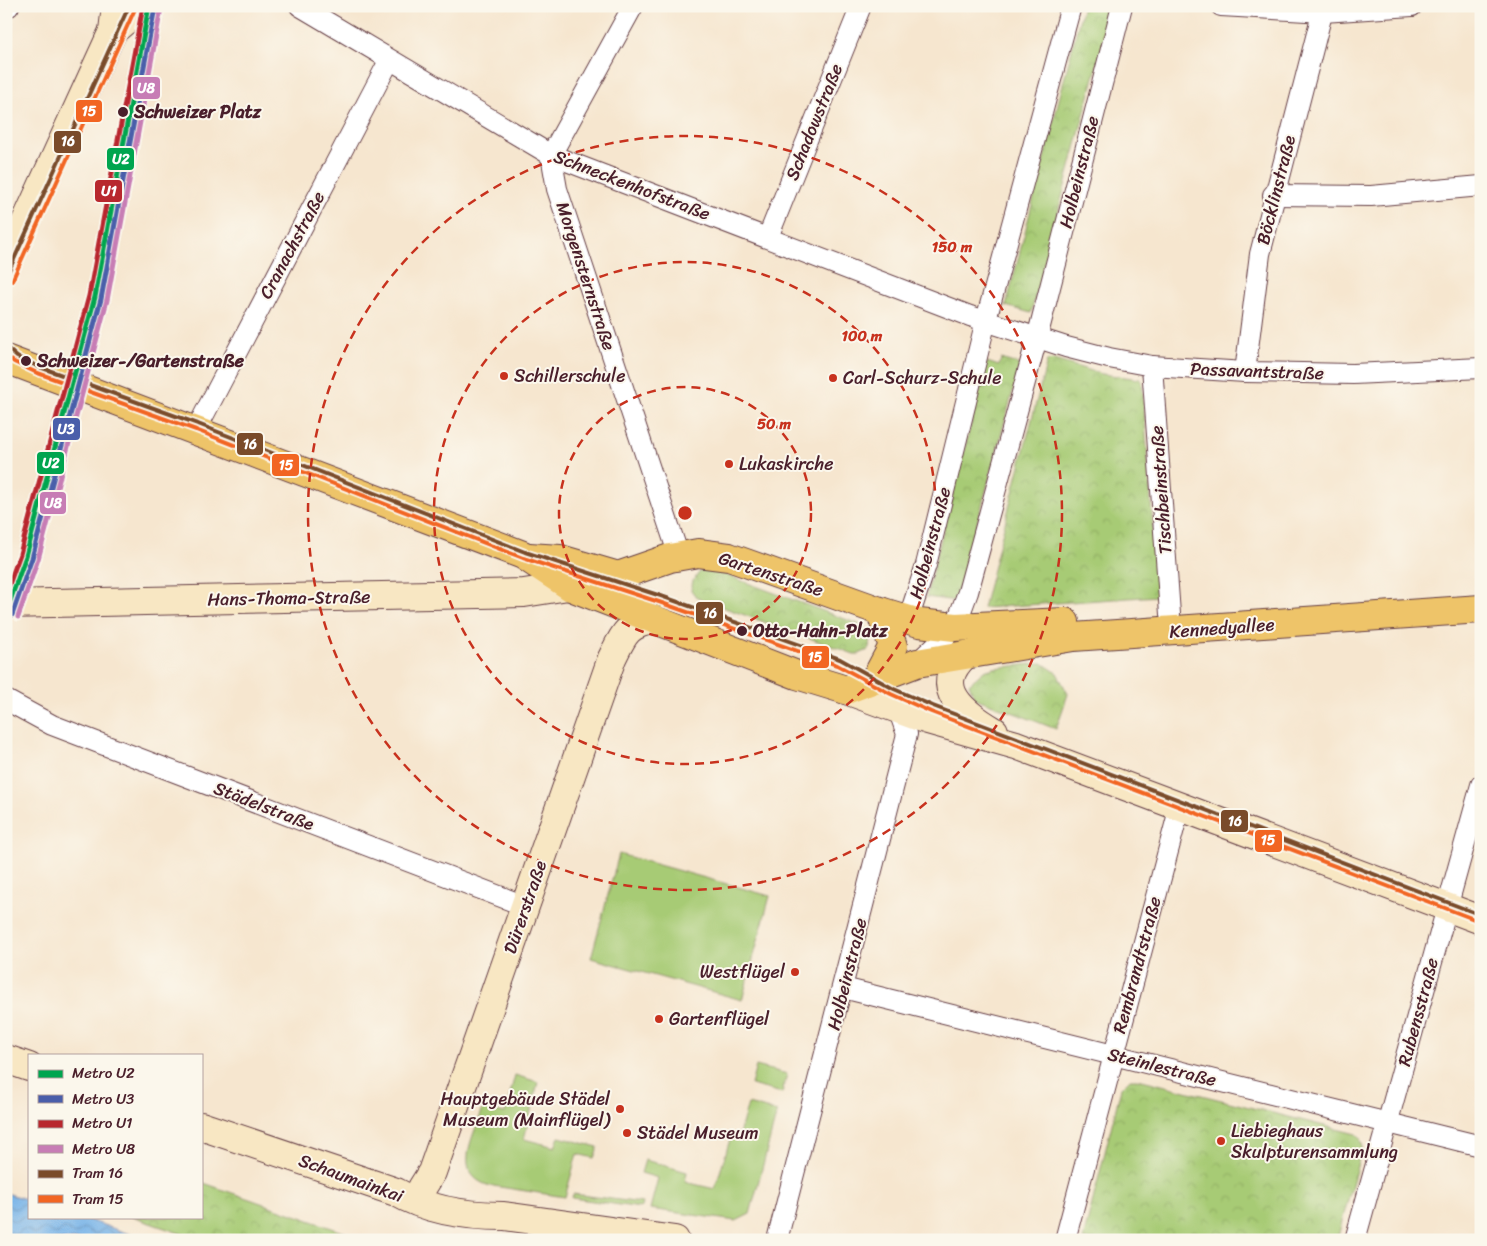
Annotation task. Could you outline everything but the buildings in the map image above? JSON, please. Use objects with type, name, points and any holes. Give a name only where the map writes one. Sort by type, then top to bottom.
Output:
[{"type":"main road","points":[[6,265],[115,19],[142,6]]},
{"type":"main road","points":[[6,359],[528,557],[571,587],[797,675],[863,683],[917,663],[964,656]]},
{"type":"main road","name":"Gartenstraße","points":[[618,576],[679,556],[698,553],[729,557],[908,620],[955,627],[1002,626]]},
{"type":"main road","points":[[654,620],[636,595],[637,588],[679,556]]},
{"type":"main road","points":[[528,557],[560,559],[618,576]]},
{"type":"main road","name":"Hans-Thoma-Straße","points":[[6,604],[524,592],[571,587],[618,576]]},
{"type":"main road","name":"Kennedyallee","points":[[1002,626],[1481,592]]},
{"type":"main road","name":"Kennedyallee","points":[[964,656],[984,650],[1073,637],[1481,609]]},
{"type":"main road","points":[[863,683],[894,646],[880,611]]},
{"type":"main road","name":"Dürerstraße","points":[[409,1190],[432,1172],[612,658],[623,635],[630,628],[636,623],[654,620]]},
{"type":"main road","points":[[964,656],[952,669],[950,686],[958,705],[975,719],[1016,745]]},
{"type":"main road","points":[[863,683],[898,708],[928,720],[1016,745],[1481,920]]},
{"type":"main road","points":[[6,1059],[28,1067]]},
{"type":"main road","name":"Schaumainkai","points":[[202,1126],[409,1190],[417,1204],[479,1216],[504,1216],[674,1240]]},
{"type":"street","name":"Schneckenhofstraße","points":[[300,6],[389,61],[551,154],[986,320]]},
{"type":"street","points":[[551,154],[633,6]]},
{"type":"street","name":"Schadowstraße","points":[[768,238],[860,6]]},
{"type":"street","name":"Holbeinstraße","points":[[908,620],[926,565],[986,320],[1071,6]]},
{"type":"street","name":"Holbeinstraße","points":[[955,627],[968,592],[1038,338],[1122,6]]},
{"type":"street","points":[[1221,6],[1323,9],[1412,6]]},
{"type":"street","name":"Böcklinstraße","points":[[1245,372],[1253,294],[1273,195],[1323,9]]},
{"type":"street","name":"Cranachstraße","points":[[196,430],[389,61]]},
{"type":"street","name":"Morgensternstraße","points":[[551,154],[557,189],[679,556]]},
{"type":"street","points":[[1273,195],[1371,196],[1481,186]]},
{"type":"street","points":[[986,320],[1038,338]]},
{"type":"street","name":"Passavantstraße","points":[[1038,338],[1109,358],[1152,366],[1245,372],[1353,374],[1481,368]]},
{"type":"street","name":"Tischbeinstraße","points":[[1152,366],[1170,614]]},
{"type":"street","points":[[917,663],[955,627]]},
{"type":"street","name":"Städelstraße","points":[[6,700],[52,725],[525,906]]},
{"type":"street","name":"Holbeinstraße","points":[[777,1240],[908,734],[898,708]]},
{"type":"street","name":"Rubensstraße","points":[[1355,1240],[1481,785]]},
{"type":"street","name":"Rembrandtstraße","points":[[1065,1240],[1112,1055],[1180,806]]},
{"type":"street","name":"Steinlestraße","points":[[843,988],[1481,1146]]},
{"type":"green space","points":[[1083,6],[1111,6],[1112,10],[1031,313],[1006,306]]},
{"type":"green space","points":[[1001,359],[1020,365],[956,601],[926,597],[987,362],[999,366]]},
{"type":"green space","points":[[1054,360],[1102,374],[1140,379],[1142,381],[1158,596],[983,608],[1047,361]]},
{"type":"green space","points":[[701,570],[713,570],[861,625],[869,636],[868,650],[854,654],[697,598],[691,590],[693,581]]},
{"type":"green space","points":[[1042,663],[1057,673],[1068,694],[1056,729],[975,698],[969,684],[984,671],[994,668]]},
{"type":"green space","points":[[619,854],[770,896],[742,1000],[591,958]]},
{"type":"green space","points":[[756,1066],[787,1074],[782,1093],[751,1085]]},
{"type":"green space","points":[[515,1075],[538,1082],[524,1139],[555,1147],[559,1137],[598,1147],[594,1158],[577,1154],[565,1197],[487,1185],[476,1179],[470,1171],[468,1151],[483,1108],[505,1113]]},
{"type":"green space","points":[[1130,1079],[1138,1079],[1356,1134],[1360,1138],[1362,1148],[1337,1240],[1083,1240],[1121,1088]]},
{"type":"green space","points":[[748,1104],[777,1112],[750,1214],[736,1221],[650,1209],[658,1178],[641,1173],[645,1160],[687,1172],[685,1182],[715,1189],[731,1136],[738,1138]]},
{"type":"green space","points":[[202,1182],[366,1240],[200,1240],[135,1218],[202,1218]]},
{"type":"green space","points":[[573,1194],[642,1203],[641,1208],[572,1198]]},
{"type":"water","points":[[6,1193],[28,1200],[28,1218],[83,1218],[147,1240],[6,1240]]},
{"type":"metro line","name":"U1","points":[[6,593],[20,554],[89,296],[143,6]]},
{"type":"metro line","name":"U2","points":[[6,612],[26,556],[95,297],[149,6]]},
{"type":"metro line","name":"U3","points":[[12,615],[32,558],[101,299],[155,7]]},
{"type":"metro line","name":"U8","points":[[18,617],[38,559],[107,300],[161,8]]},
{"type":"tram line","name":"16","points":[[6,277],[129,6]]},
{"type":"tram line","name":"15","points":[[12,281],[135,9]]},
{"type":"tram line","name":"16","points":[[6,347],[17,357],[37,366],[198,424],[525,552],[661,596],[840,659],[894,689],[933,706],[1481,915]]},
{"type":"tram line","name":"15","points":[[6,356],[35,372],[196,430],[523,558],[659,602],[837,665],[891,694],[931,712],[1479,921]]},
{"type":"place","name":"Schweizer Platz","points":[[123,112]]},
{"type":"place","name":"Schweizer-/Gartenstraße","points":[[26,361]]},
{"type":"place","name":"Schillerschule","points":[[504,376]]},
{"type":"place","name":"Carl-Schurz-Schule","points":[[833,378]]},
{"type":"place","name":"Lukaskirche","points":[[729,464]]},
{"type":"place","name":"Otto-Hahn-Platz","points":[[742,631]]},
{"type":"place","name":"Westflügel","points":[[795,972]]},
{"type":"place","name":"Gartenflügel","points":[[659,1019]]},
{"type":"place","name":"Hauptgebäude Städel Museum (Mainflügel)","points":[[620,1109]]},
{"type":"place","name":"Städel Museum","points":[[627,1133]]},
{"type":"place","name":"Liebieghaus Skulpturensammlung","points":[[1221,1141]]}]
